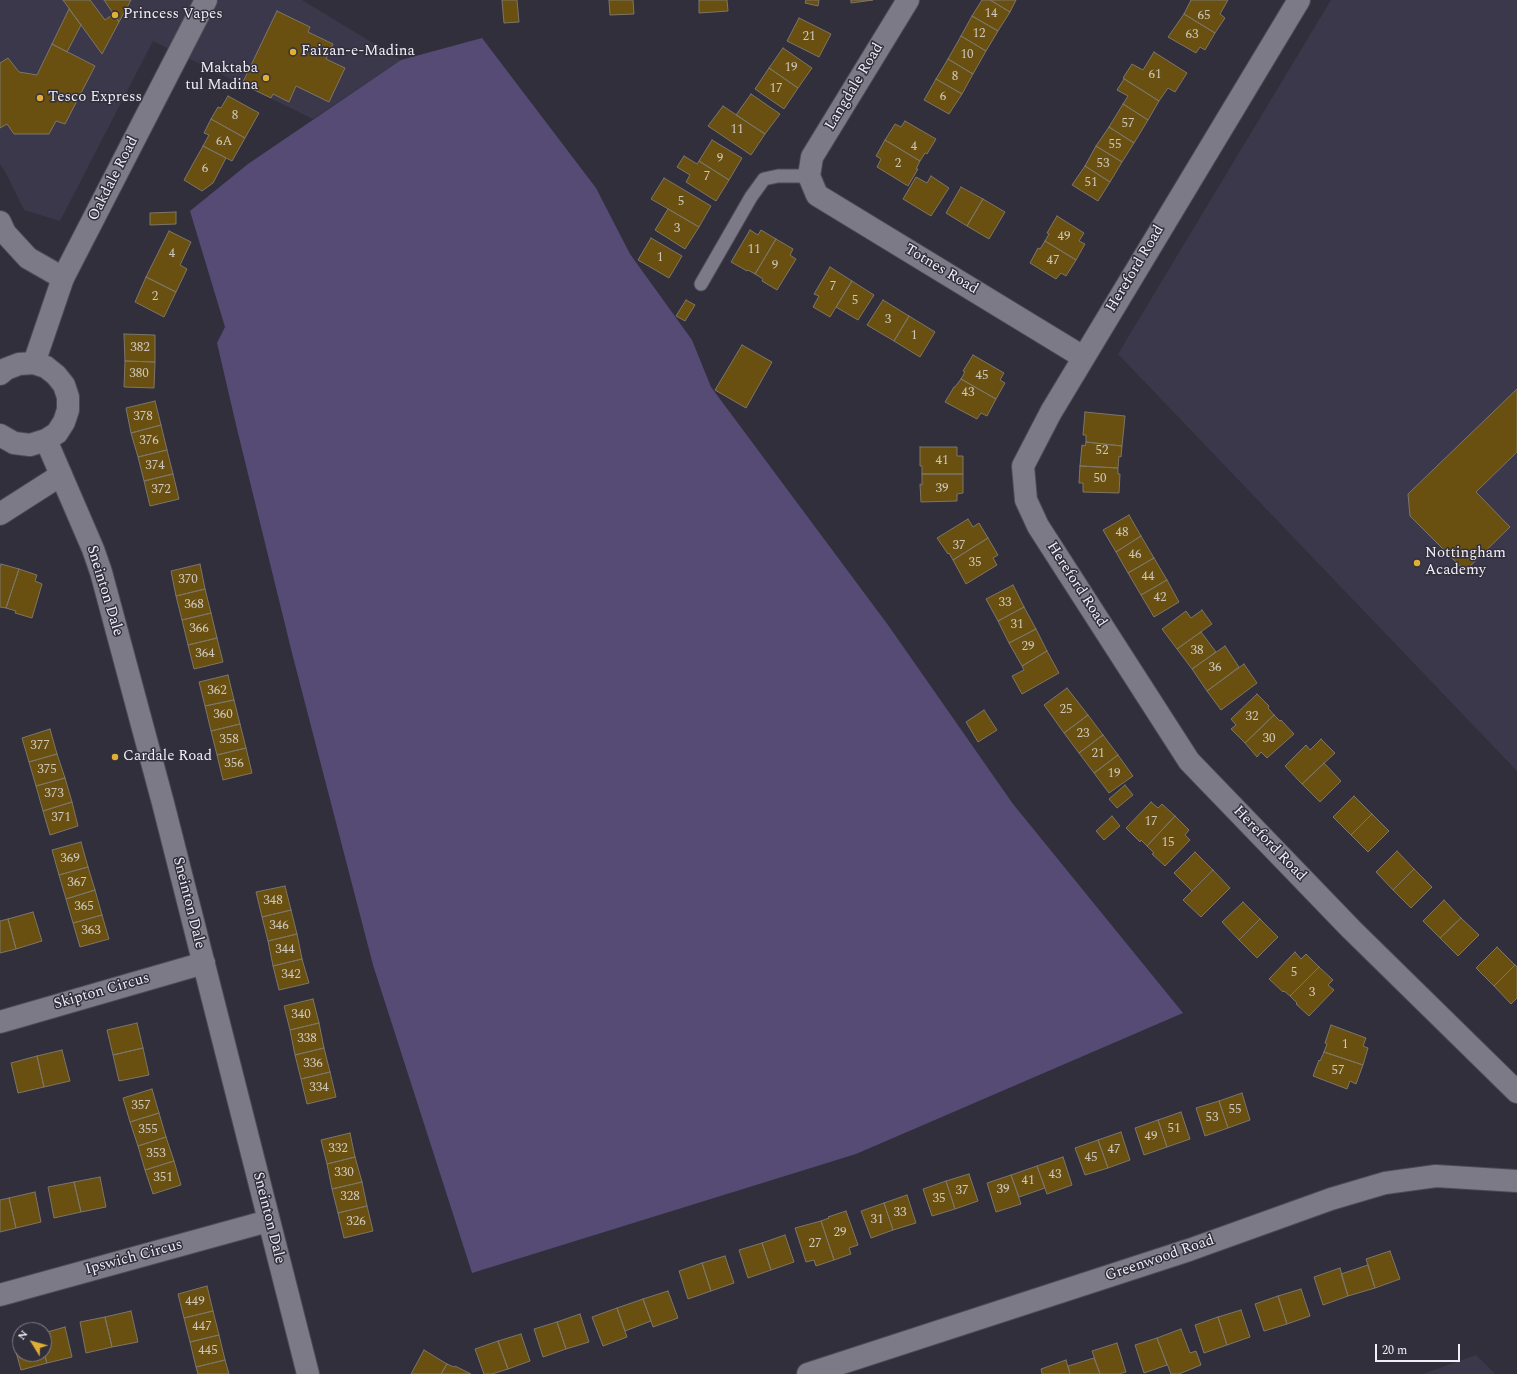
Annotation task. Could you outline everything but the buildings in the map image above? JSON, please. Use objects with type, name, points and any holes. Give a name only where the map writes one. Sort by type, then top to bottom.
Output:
[{"type":"street","name":"Oakdale Road","points":[[34,363],[64,278],[206,0]]},
{"type":"street","name":"Langdale Road","points":[[809,176],[812,157],[908,0]]},
{"type":"street","name":"Hereford Road","points":[[1299,0],[1051,412],[1024,466],[1026,500],[1038,526],[1189,761],[1351,929],[1517,1092]]},
{"type":"street","name":"Totnes Road","points":[[809,176],[817,195],[1083,357]]},
{"type":"street","points":[[0,222],[5,233],[28,258],[64,278]]},
{"type":"street","points":[[0,374],[6,369],[19,364],[34,363],[46,367],[56,375],[64,385],[68,397],[68,410],[64,422],[57,433],[46,440],[30,445],[20,444],[14,443],[0,435]]},
{"type":"street","name":"Sneinton Dale","points":[[46,440],[93,549],[101,572],[161,795],[308,1374]]},
{"type":"street","points":[[0,514],[61,475]]},
{"type":"street","name":"Skipton Circus","points":[[0,1022],[204,963]]},
{"type":"street","name":"Greenwood Road","points":[[808,1374],[1182,1252],[1331,1199],[1385,1183],[1436,1176],[1517,1181]]},
{"type":"street","name":"Ipswich Circus","points":[[0,1295],[268,1221]]},
{"type":"lane","points":[[701,284],[751,196],[764,179],[778,176],[809,176]]},
{"type":"shaded area","points":[[0,0],[302,0],[401,60],[313,119],[153,41],[60,221],[24,210],[0,164]]},
{"type":"shaded area","name":"Nottingham Academy","points":[[1331,0],[1517,0],[1517,771],[1118,354]]},
{"type":"shaded area","points":[[482,38],[596,188],[630,254],[692,340],[711,387],[888,625],[1013,804],[1183,1013],[856,1154],[472,1273],[373,965],[292,653],[217,343],[225,327],[190,211],[248,164],[401,60]]},
{"type":"shaded area","points":[[1476,1355],[1495,1374],[1423,1374]]},
{"type":"place","name":"Princess Vapes","points":[[115,15]]},
{"type":"place","name":"Faizan-e-Madina","points":[[293,52]]},
{"type":"place","name":"Maktaba tul Madina","points":[[266,78]]},
{"type":"place","name":"Tesco Express","points":[[40,98]]},
{"type":"place","name":"Nottingham Academy","points":[[1417,563]]},
{"type":"place","name":"Cardale Road","points":[[115,757]]}]
